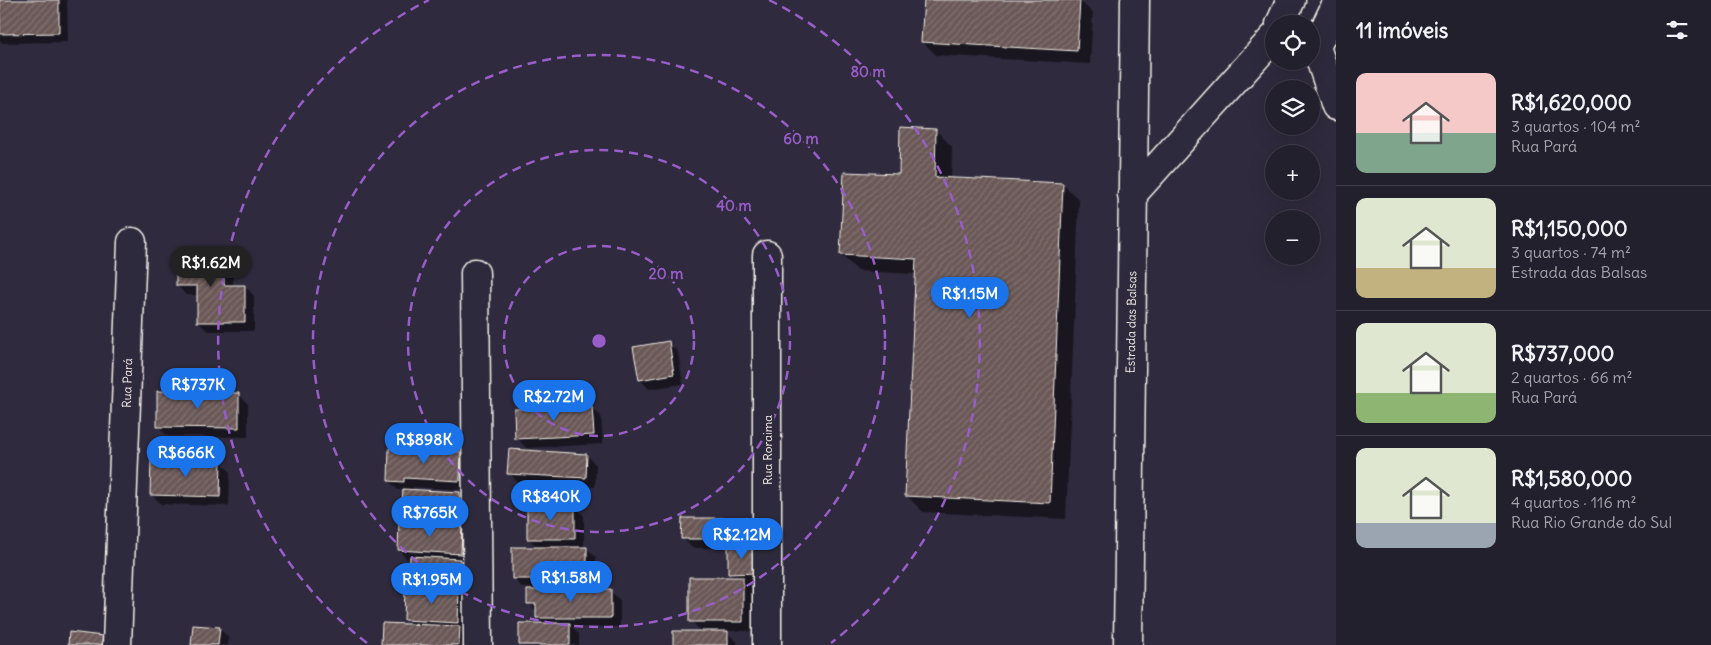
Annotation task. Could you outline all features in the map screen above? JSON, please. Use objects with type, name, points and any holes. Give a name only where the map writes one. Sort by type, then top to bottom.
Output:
[{"type":"street","name":"Estrada das Balsas","points":[[1128,645],[1135,0]]},
{"type":"street","points":[[1284,15],[1291,0]]},
{"type":"street","points":[[1336,5],[1316,47],[1336,106]]},
{"type":"street","points":[[1132,195],[1265,47]]},
{"type":"street","name":"Rua Pará","points":[[117,645],[132,242]]},
{"type":"street","name":"Rua Roraima","points":[[766,255],[767,645]]},
{"type":"street","points":[[475,273],[478,645]]},
{"type":"building","points":[[0,0],[59,0],[59,33],[0,34]]},
{"type":"building","points":[[924,0],[1080,0],[1077,51],[921,42]]},
{"type":"building","points":[[900,127],[936,129],[935,177],[1063,183],[1050,503],[905,496],[916,259],[840,255],[844,172],[899,174]]},
{"type":"building","points":[[176,254],[224,254],[224,285],[245,285],[245,322],[197,322],[197,286],[176,286]]},
{"type":"building","points":[[669,341],[674,374],[639,380],[633,347]]},
{"type":"building","points":[[157,391],[239,393],[239,428],[157,427]]},
{"type":"building","points":[[592,406],[594,435],[515,439],[514,409]]},
{"type":"building","points":[[389,448],[461,452],[460,481],[404,478],[404,482],[388,481]]},
{"type":"building","points":[[509,449],[587,454],[586,478],[507,474]]},
{"type":"building","points":[[151,459],[221,460],[220,497],[150,495]]},
{"type":"building","points":[[403,489],[460,492],[459,521],[401,519]]},
{"type":"building","points":[[527,505],[575,505],[575,539],[527,539]]},
{"type":"building","points":[[682,518],[747,518],[747,539],[681,539]]},
{"type":"building","points":[[399,522],[462,525],[461,554],[398,550]]},
{"type":"building","points":[[728,546],[756,546],[756,573],[728,574]]},
{"type":"building","points":[[512,547],[587,547],[587,579],[512,579]]},
{"type":"building","points":[[410,556],[460,559],[460,584],[409,581]]},
{"type":"building","points":[[689,577],[743,577],[743,622],[689,622]]},
{"type":"building","points":[[405,588],[459,590],[458,623],[404,620]]},
{"type":"building","points":[[611,589],[611,618],[536,618],[536,604],[527,604],[527,590]]},
{"type":"building","points":[[382,623],[460,626],[459,645],[381,645]]},
{"type":"building","points":[[519,623],[570,623],[570,645],[519,645]]},
{"type":"building","points":[[193,625],[220,627],[218,645],[191,645]]},
{"type":"building","points":[[673,631],[728,631],[728,645],[673,645]]},
{"type":"building","points":[[69,632],[103,636],[102,645],[68,645]]}]
